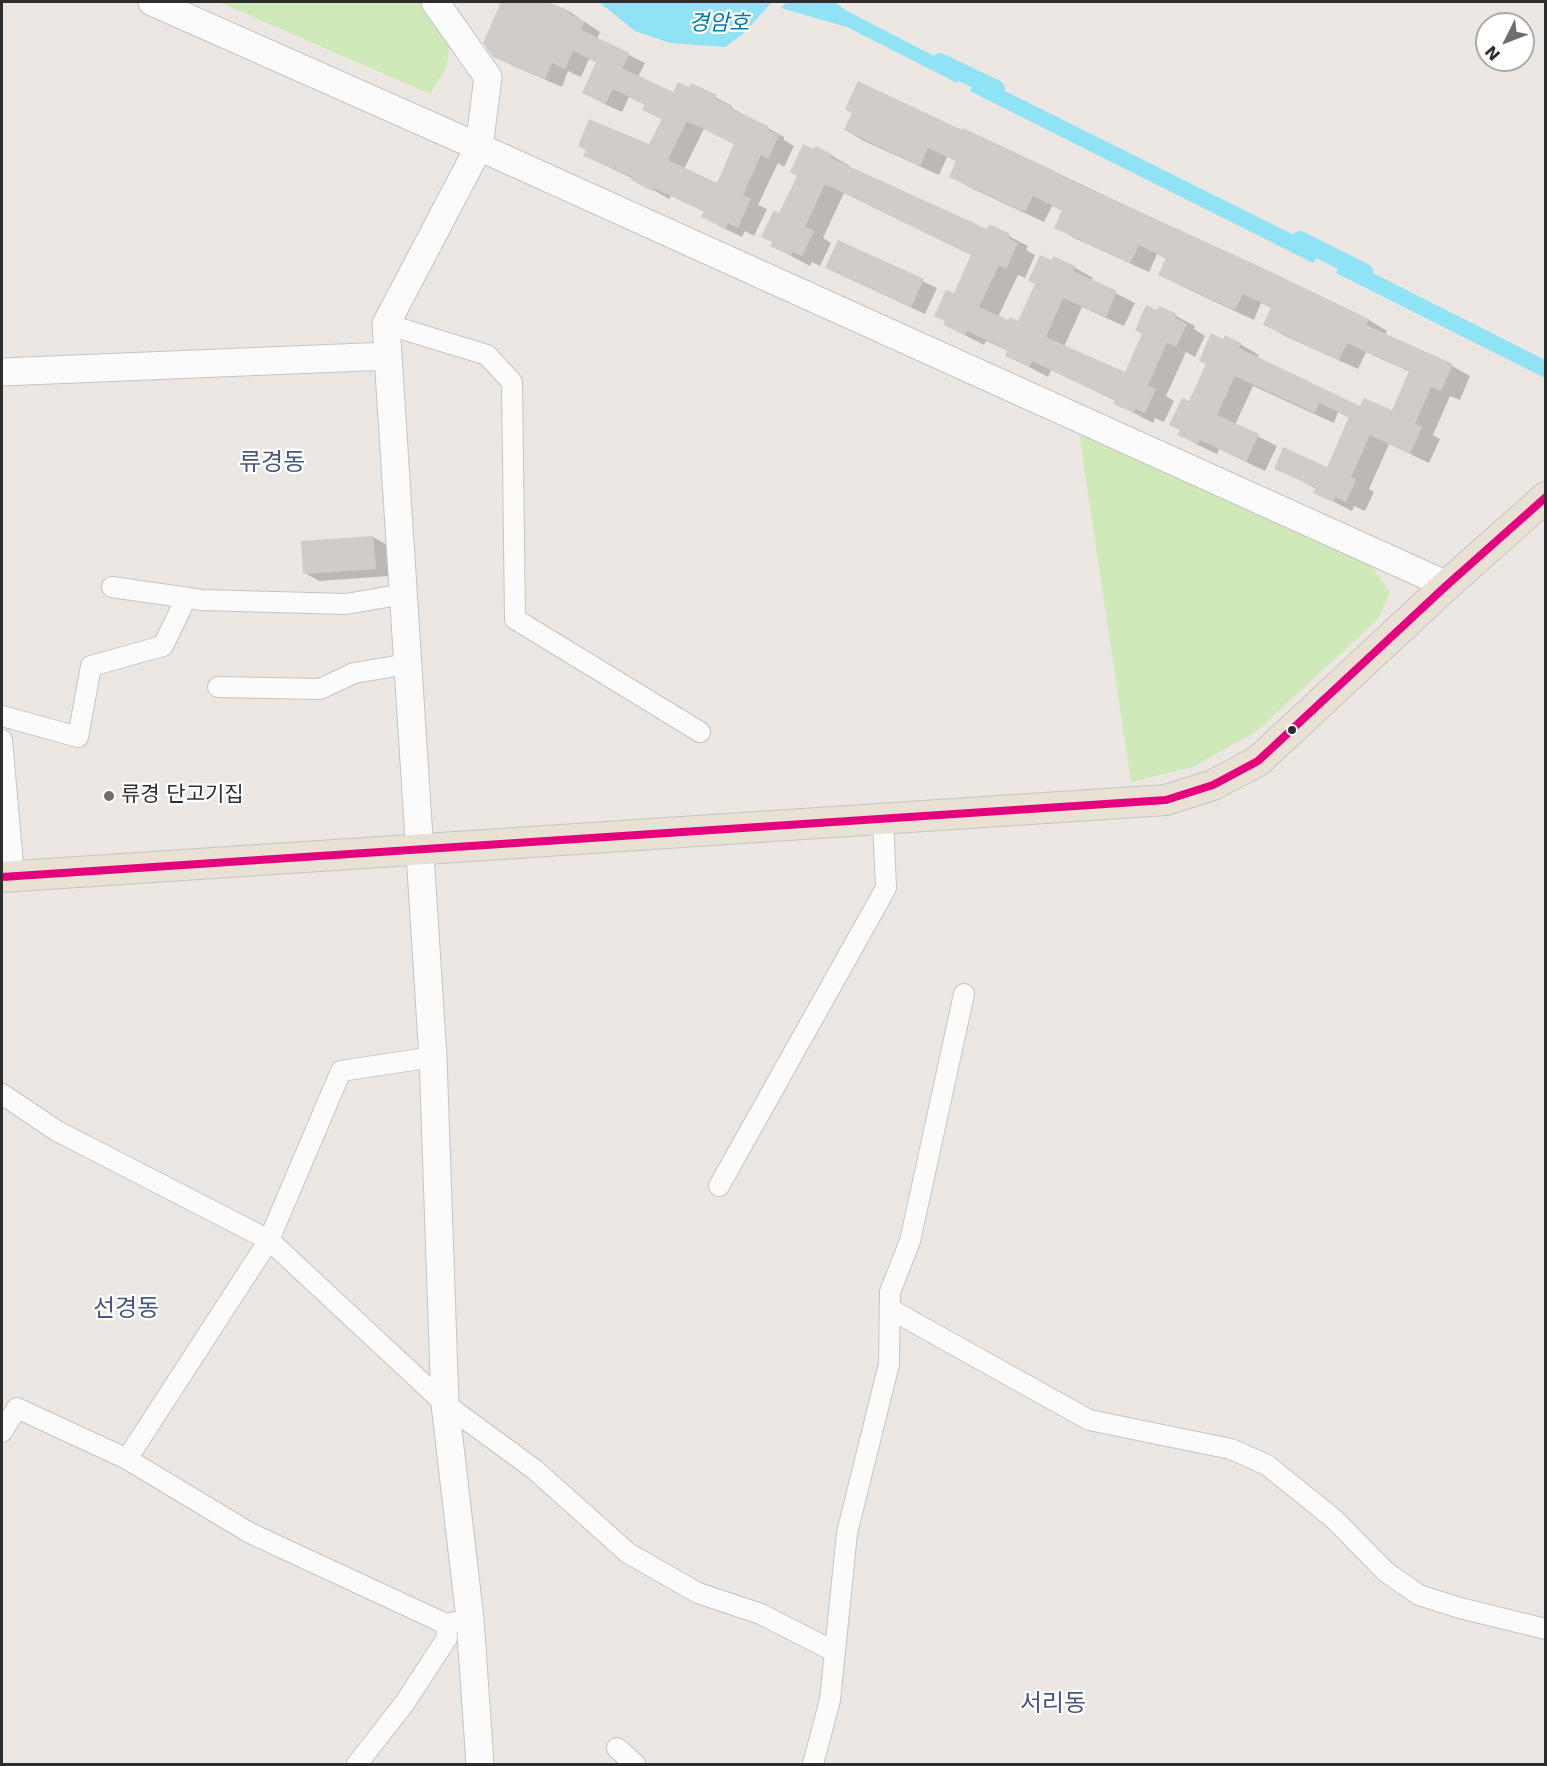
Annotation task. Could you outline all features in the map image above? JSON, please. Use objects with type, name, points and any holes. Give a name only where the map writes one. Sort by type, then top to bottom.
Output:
[{"type":"main road","points":[[8,876],[1166,800],[1213,785],[1258,761],[1545,497]]},
{"type":"street","points":[[152,2],[479,147],[1447,585]]},
{"type":"street","points":[[435,2],[488,77],[479,147],[386,324],[434,1057],[445,1404],[458,1621],[480,1764]]},
{"type":"street","points":[[386,324],[487,355],[512,382],[515,619],[700,732]]},
{"type":"street","points":[[2,372],[388,356]]},
{"type":"street","points":[[112,587],[202,600],[346,604],[404,594]]},
{"type":"street","points":[[2,716],[78,737],[91,666],[163,646],[186,598]]},
{"type":"street","points":[[218,687],[320,689],[354,673],[408,664]]},
{"type":"street","points":[[2,740],[8,876]]},
{"type":"street","points":[[719,1186],[886,888],[883,819]]},
{"type":"street","points":[[813,1764],[830,1700],[847,1533],[889,1364],[890,1292],[910,1241],[964,994]]},
{"type":"street","points":[[127,1459],[269,1240],[341,1071],[434,1057]]},
{"type":"street","points":[[2,1094],[57,1131],[269,1240],[445,1404],[534,1469],[628,1553],[698,1593],[760,1614],[835,1652]]},
{"type":"street","points":[[890,1309],[1089,1420],[1231,1449],[1267,1465],[1334,1519],[1386,1572],[1419,1595],[1460,1608],[1545,1629]]},
{"type":"street","points":[[2,1432],[17,1408],[127,1459],[250,1533],[458,1621]]},
{"type":"street","points":[[357,1764],[404,1704],[458,1621]]},
{"type":"street","points":[[617,1748],[635,1764]]},
{"type":"green space","points":[[219,2],[425,2],[434,14],[449,46],[447,66],[430,94]]},
{"type":"green space","points":[[1079,433],[1370,564],[1390,592],[1378,619],[1257,731],[1193,767],[1131,782]]},
{"type":"water","name":"경암호","points":[[599,2],[772,2],[743,34],[725,47],[670,43],[635,31]]},
{"type":"water","points":[[786,2],[834,2],[847,11],[963,71],[957,83],[847,27],[781,8]]},
{"type":"water","points":[[977,77],[1322,249],[1313,263],[970,91]]},
{"type":"water","points":[[1343,258],[1545,360],[1545,378],[1336,273]]},
{"type":"building","points":[[501,2],[548,2],[570,11],[569,14],[585,21],[581,30],[630,53],[622,68],[673,92],[678,82],[689,87],[691,83],[717,95],[715,99],[731,106],[730,108],[768,126],[768,130],[779,135],[768,159],[761,155],[743,195],[751,199],[738,228],[728,223],[726,229],[701,217],[704,211],[654,188],[652,191],[631,180],[633,177],[583,156],[586,150],[578,146],[589,119],[649,144],[662,119],[642,110],[645,104],[613,89],[605,104],[582,93],[596,62],[573,51],[565,69],[552,63],[545,79],[493,57],[483,43]],"holes":[[[687,121],[734,144],[717,183],[668,160]]]},
{"type":"building","points":[[858,81],[1265,269],[1369,319],[1366,325],[1453,364],[1441,391],[1431,387],[1415,424],[1422,427],[1410,454],[1370,435],[1351,477],[1356,480],[1346,502],[1335,497],[1333,502],[1313,493],[1316,487],[1274,469],[1283,447],[1327,467],[1349,417],[1319,403],[1315,413],[1235,376],[1217,415],[1259,434],[1246,462],[1200,440],[1198,444],[1177,435],[1180,430],[1169,425],[1182,398],[1189,401],[1206,364],[1199,361],[1211,333],[1223,339],[1225,335],[1241,343],[1239,348],[1360,406],[1364,398],[1392,410],[1409,371],[1347,343],[1339,360],[1263,325],[1271,307],[1243,294],[1235,310],[1158,275],[1166,258],[1139,245],[1130,263],[1054,228],[1062,210],[1033,196],[1025,212],[949,177],[956,161],[928,148],[920,166],[844,130],[852,113],[845,109]]},
{"type":"building","points":[[803,144],[814,149],[815,146],[832,154],[831,158],[987,229],[989,224],[1010,234],[1008,238],[1018,243],[1006,269],[999,265],[979,307],[1008,320],[1010,317],[1018,321],[1035,284],[1028,281],[1040,255],[1052,260],[1053,256],[1075,266],[1073,271],[1117,291],[1106,317],[1063,298],[1046,337],[1125,372],[1142,334],[1135,330],[1146,305],[1157,310],[1159,306],[1177,314],[1175,318],[1187,324],[1176,347],[1167,343],[1148,385],[1156,389],[1145,413],[1136,409],[1134,413],[1113,404],[1115,400],[1032,361],[1029,367],[1005,356],[1007,351],[997,345],[967,331],[965,335],[943,325],[945,321],[934,316],[946,290],[954,293],[971,255],[825,184],[805,227],[814,231],[802,256],[793,252],[791,256],[770,246],[772,242],[761,237],[774,210],[779,213],[797,176],[790,172]]},
{"type":"building","points":[[838,240],[924,279],[911,307],[825,268]]},
{"type":"building","points":[[373,536],[376,569],[303,574],[301,541]]},
{"type":"waterway","points":[[940,62],[996,89]]},
{"type":"waterway","points":[[1300,240],[1364,272]]},
{"type":"transit line","points":[[2,877],[1166,800],[1213,785],[1258,761],[1447,585],[1546,497]]},
{"type":"place","name":"류경 단고기집","points":[[109,796]]},
{"type":"district","name":"류경동","points":[[272,464]]},
{"type":"district","name":"선경동","points":[[126,1310]]},
{"type":"district","name":"서리동","points":[[1053,1705]]}]
